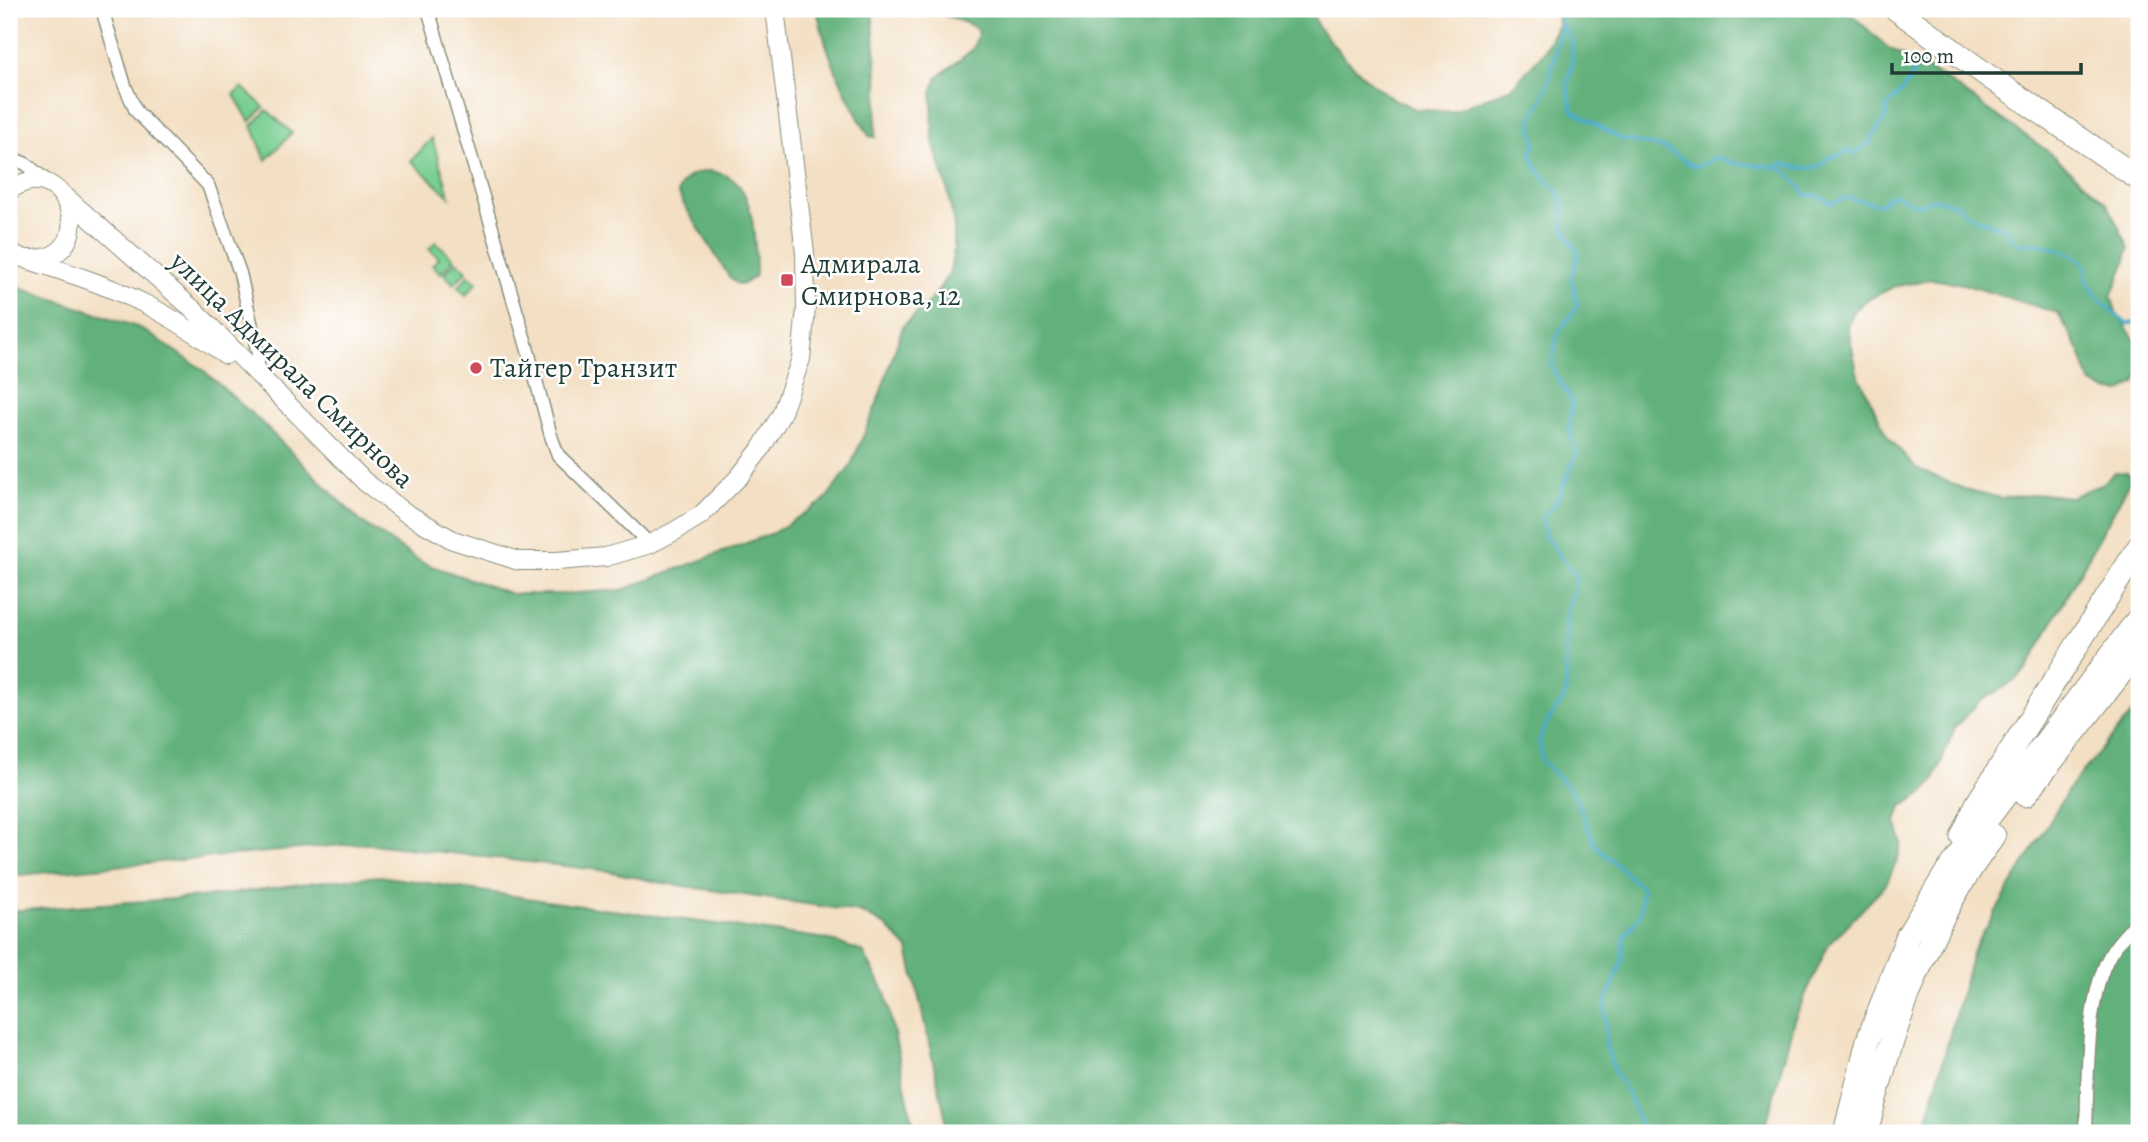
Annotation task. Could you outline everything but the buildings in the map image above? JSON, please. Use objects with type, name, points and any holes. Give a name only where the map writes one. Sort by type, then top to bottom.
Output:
[{"type":"highway","points":[[1896,9],[2139,179]]},
{"type":"highway","points":[[1945,875],[1978,804],[2139,547]]},
{"type":"highway","points":[[1845,1133],[1868,1040],[1908,935],[1945,875],[2139,618]]},
{"type":"highway","points":[[1866,1133],[1890,1042],[1909,991],[1954,896],[1980,854],[2139,650]]},
{"type":"street","points":[[102,9],[125,86],[136,111],[208,185],[240,273],[258,354],[258,377]]},
{"type":"street","points":[[428,9],[558,454],[650,544]]},
{"type":"street","name":"улица Адмирала Смирнова","points":[[9,157],[26,164],[59,191],[195,311],[365,482],[406,513],[453,540],[519,561],[606,557],[650,544],[701,514],[738,477],[760,450],[781,415],[801,359],[806,309],[805,253],[775,9]]},
{"type":"street","points":[[9,191],[19,185],[34,182],[47,185],[59,191],[72,213],[69,236],[62,247],[50,256],[37,260],[16,254]]},
{"type":"street","points":[[16,254],[146,305],[193,332],[258,377]]},
{"type":"street","points":[[2086,1133],[2089,1053],[2095,999],[2110,954],[2139,920]]},
{"type":"green space","points":[[817,9],[872,9],[878,87],[875,137],[869,136],[844,90],[831,59]]},
{"type":"green space","points":[[935,9],[1311,9],[1318,27],[1342,55],[1390,97],[1415,109],[1451,112],[1512,88],[1543,53],[1558,25],[1557,9],[1842,9],[1887,47],[1942,77],[2049,152],[2107,203],[2129,248],[2111,296],[2116,312],[2139,346],[2139,374],[2135,383],[2121,392],[2107,391],[2090,382],[2079,350],[2058,313],[1963,284],[1931,279],[1893,287],[1865,301],[1854,311],[1848,327],[1857,372],[1887,436],[1916,468],[1964,489],[2001,498],[2043,494],[2071,497],[2104,483],[2115,472],[2128,473],[2131,480],[2026,670],[2013,682],[1979,702],[1955,727],[1934,781],[1925,792],[1901,807],[1896,822],[1902,842],[1897,861],[1885,886],[1828,945],[1794,1020],[1764,1133],[949,1133],[908,949],[886,926],[860,912],[657,882],[608,871],[363,843],[9,876],[9,279],[21,288],[140,328],[202,369],[263,424],[360,521],[423,563],[512,594],[622,590],[773,533],[824,501],[850,467],[876,406],[903,326],[935,296],[950,271],[954,250],[954,225],[948,191],[933,142],[932,92],[938,77],[973,49],[979,31]]},
{"type":"green space","points":[[242,87],[264,107],[250,122],[234,95]]},
{"type":"green space","points":[[267,110],[292,133],[266,160],[252,126]]},
{"type":"green space","points":[[432,138],[450,197],[411,161]]},
{"type":"green space","points":[[711,171],[725,175],[740,186],[749,208],[756,270],[755,276],[742,285],[730,278],[678,192],[683,182],[691,176]]},
{"type":"green space","points":[[436,242],[454,259],[441,273],[432,265],[439,258],[429,249]]},
{"type":"green space","points":[[456,261],[467,271],[454,284],[444,274]]},
{"type":"green space","points":[[469,275],[477,282],[466,295],[458,287]]},
{"type":"green space","points":[[2139,705],[2139,1133],[1923,1133],[1973,950],[2070,787]]},
{"type":"green space","points":[[380,876],[827,939],[863,952],[885,992],[915,1133],[9,1133],[9,911],[213,896]]},
{"type":"waterway","points":[[1560,9],[1562,24],[1572,42],[1572,65],[1567,87],[1573,111],[1621,139],[1665,148],[1693,166],[1705,164],[1715,157],[1731,163],[1777,167],[1787,172],[1806,195],[1818,195],[1831,203],[1847,198],[1880,204],[1893,194],[1919,205],[1934,199],[1949,202],[1959,206],[1965,214],[2007,230],[2012,239],[2020,244],[2053,248],[2078,259],[2084,265],[2092,290],[2101,301],[2127,324],[2139,322]]},
{"type":"waterway","points":[[1562,24],[1547,86],[1531,119],[1535,144],[1530,155],[1542,176],[1556,188],[1563,203],[1564,229],[1579,254],[1571,278],[1578,305],[1558,334],[1551,366],[1572,402],[1569,430],[1577,453],[1555,505],[1542,517],[1545,536],[1577,578],[1566,616],[1566,695],[1547,722],[1539,741],[1542,761],[1573,792],[1596,846],[1642,888],[1641,913],[1624,937],[1622,962],[1605,1003],[1606,1045],[1615,1074],[1628,1093],[1643,1133]]},
{"type":"waterway","points":[[1777,167],[1781,163],[1813,168],[1826,159],[1849,151],[1854,154],[1868,144],[1886,117],[1887,107],[1903,90],[1918,66]]},
{"type":"place","name":"Адмирала Смирнова, 12","points":[[787,280]]},
{"type":"place","name":"Тайгер Транзит","points":[[476,368]]}]
